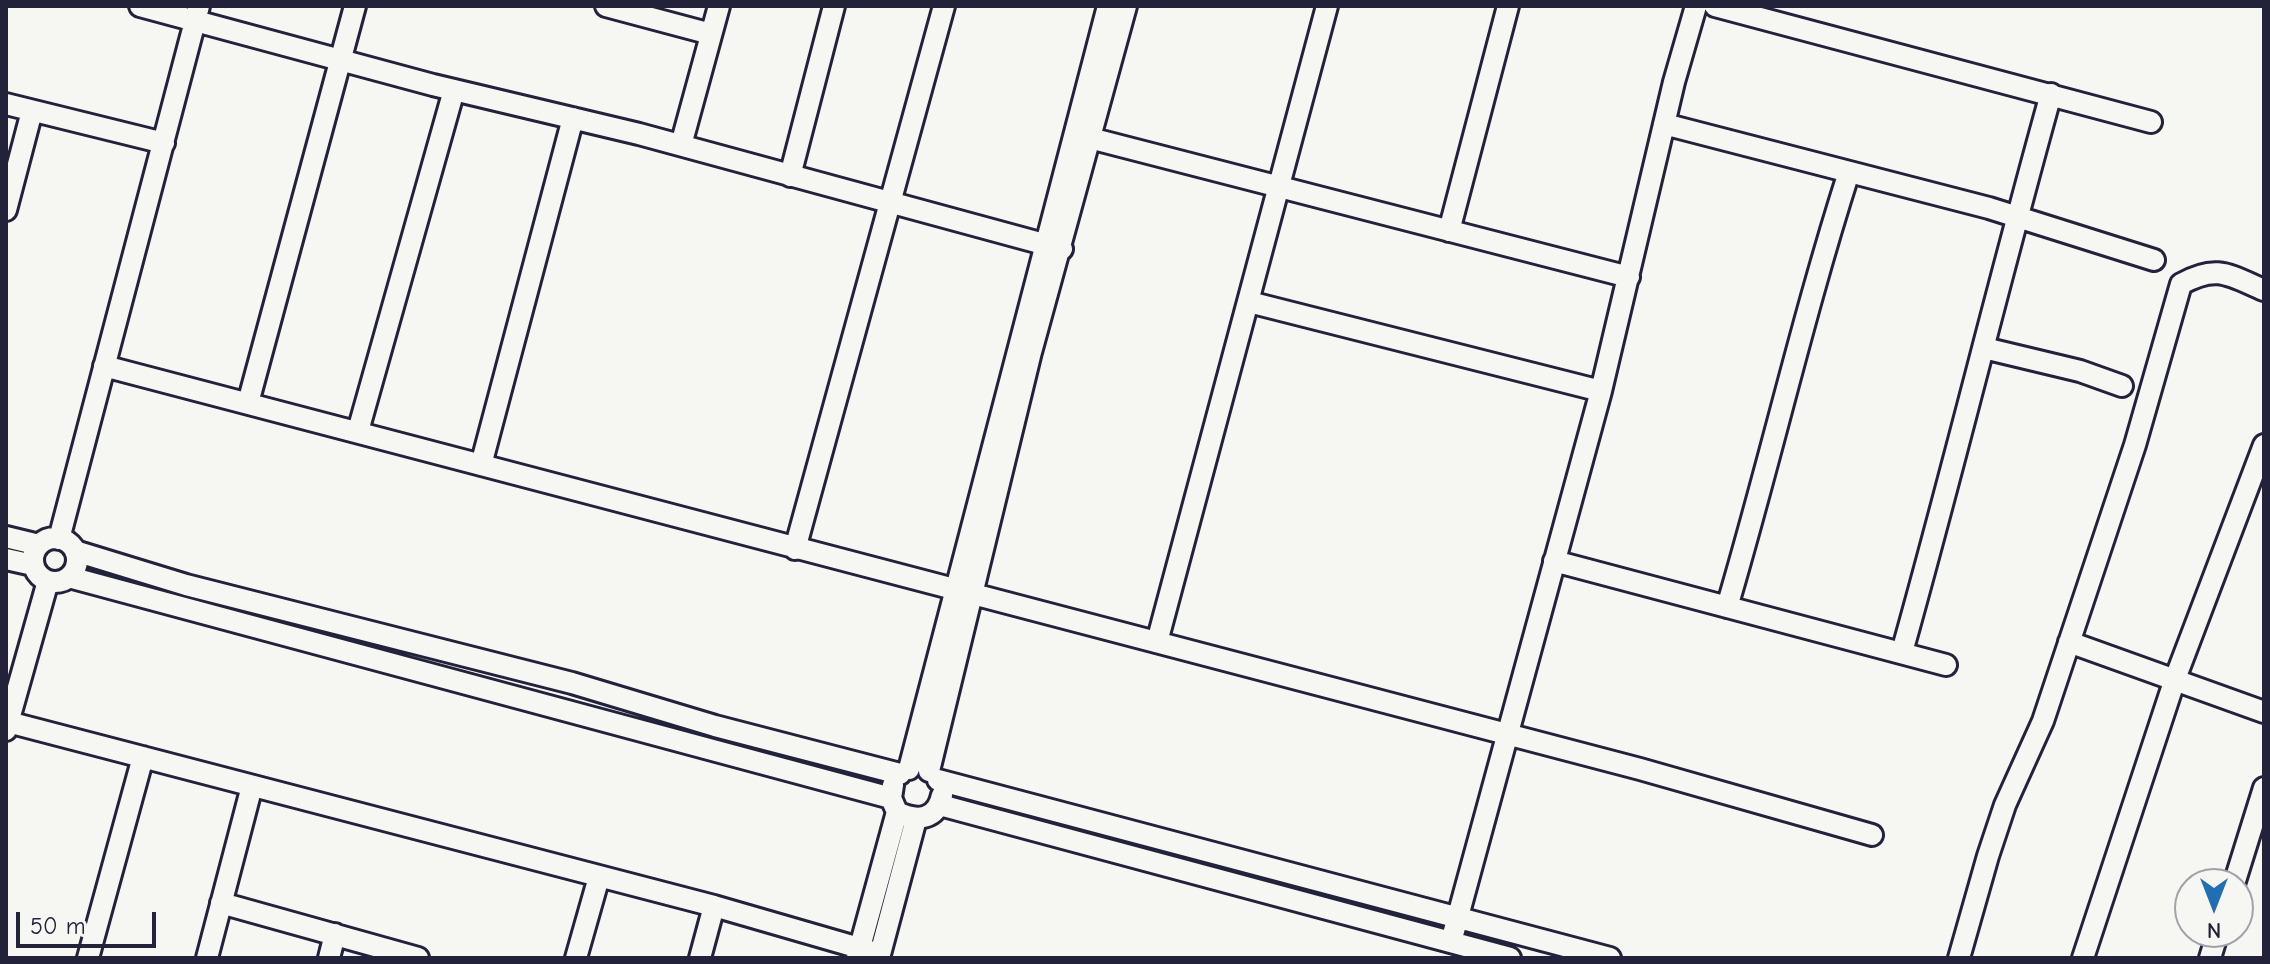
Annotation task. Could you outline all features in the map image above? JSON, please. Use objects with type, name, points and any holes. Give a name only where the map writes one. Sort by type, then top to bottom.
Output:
[{"type":"street","points":[[140,6],[197,13],[340,59],[681,145],[1053,246]]},
{"type":"street","points":[[248,403],[355,6]]},
{"type":"street","points":[[606,6],[711,34]]},
{"type":"street","points":[[681,145],[719,6]]},
{"type":"street","points":[[790,176],[834,6]]},
{"type":"street","points":[[795,549],[944,6]]},
{"type":"street","points":[[1083,136],[1108,6]]},
{"type":"street","points":[[919,774],[1053,246],[1083,136],[1126,6]]},
{"type":"street","points":[[1157,642],[1327,6]]},
{"type":"street","points":[[1449,231],[1508,6]]},
{"type":"street","points":[[1451,942],[1601,391],[1664,124],[1696,6]]},
{"type":"street","points":[[1715,6],[2151,122]]},
{"type":"street","points":[[48,581],[69,577],[901,810],[928,816],[940,805],[942,788],[919,774],[895,781],[901,810],[869,955],[714,906],[143,757],[7,726],[48,581],[51,550],[104,366],[197,13]]},
{"type":"street","points":[[358,431],[454,90]]},
{"type":"street","points":[[1902,652],[2051,94]]},
{"type":"street","points":[[6,104],[164,143]]},
{"type":"street","points":[[6,210],[32,111]]},
{"type":"street","points":[[481,465],[573,118]]},
{"type":"street","points":[[1664,124],[2016,217],[2154,260]]},
{"type":"street","points":[[1083,136],[1629,277]]},
{"type":"street","points":[[1727,607],[1756,508],[1782,399],[1849,172]]},
{"type":"street","points":[[1959,958],[2005,805],[2043,721],[2135,445],[2181,284],[2204,271],[2231,276],[2264,290]]},
{"type":"street","points":[[1249,302],[1529,370],[1601,391]]},
{"type":"street","points":[[1984,348],[2080,371],[2122,386]]},
{"type":"street","points":[[104,366],[1507,734],[1872,835]]},
{"type":"street","points":[[2083,958],[2175,679],[2264,445]]},
{"type":"street","points":[[6,537],[572,683],[715,726],[919,774],[1610,958]]},
{"type":"street","points":[[6,559],[51,550],[76,565],[69,577]]},
{"type":"street","points":[[1554,561],[1946,665]]},
{"type":"street","points":[[2069,642],[2264,712]]},
{"type":"street","points":[[88,958],[143,757]]},
{"type":"street","points":[[207,958],[252,786]]},
{"type":"street","points":[[2239,868],[2264,788]]},
{"type":"street","points":[[940,805],[1510,958]]},
{"type":"street","points":[[576,958],[599,877]]},
{"type":"street","points":[[221,903],[418,958]]},
{"type":"street","points":[[700,958],[714,906]]},
{"type":"street","points":[[329,958],[335,934]]}]
